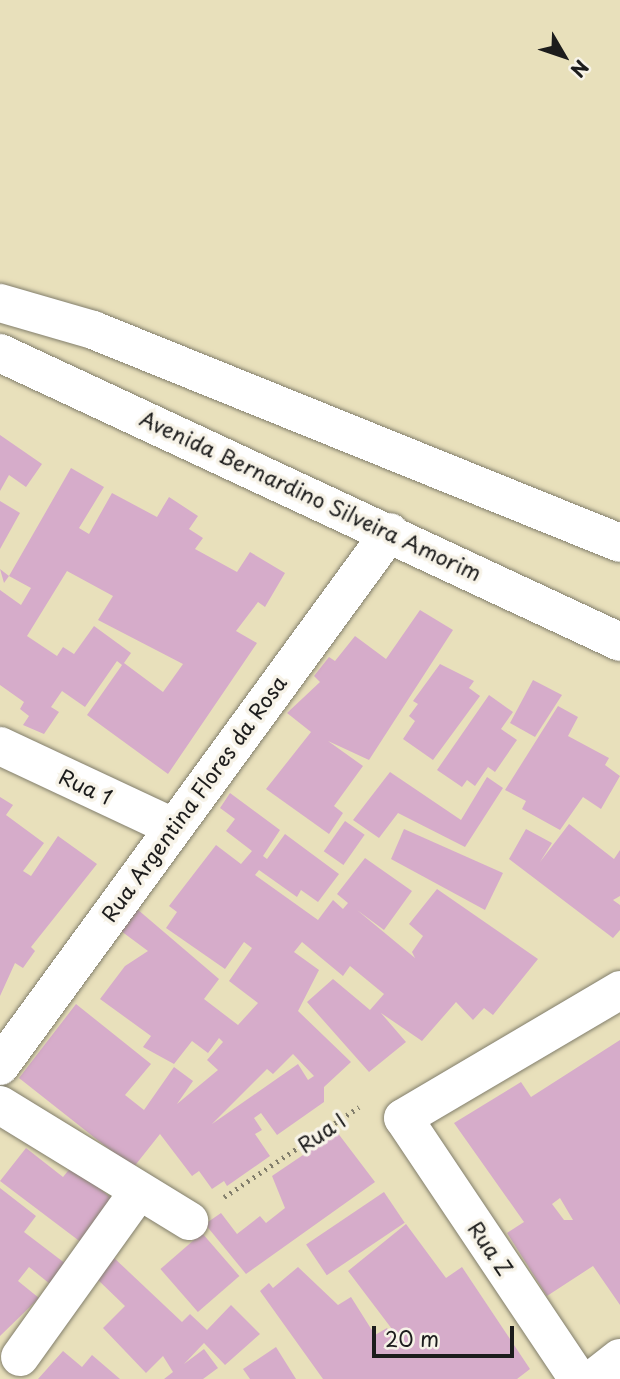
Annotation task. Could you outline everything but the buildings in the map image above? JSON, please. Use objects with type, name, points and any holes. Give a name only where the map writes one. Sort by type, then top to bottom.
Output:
[{"type":"street","points":[[0,303],[93,330],[620,543]]},
{"type":"street","name":"Avenida Bernardino Silveira Amorim","points":[[0,353],[390,532],[620,642]]},
{"type":"street","name":"Rua Argentina Flores da Rosa","points":[[0,1066],[171,826],[390,532]]},
{"type":"street","name":"Rua 1","points":[[0,746],[171,826]]},
{"type":"street","points":[[403,1118],[620,990]]},
{"type":"street","points":[[0,1105],[189,1221]]},
{"type":"street","name":"Rua Z","points":[[403,1118],[578,1379]]},
{"type":"street","points":[[20,1357],[139,1192]]},
{"type":"street","points":[[593,1379],[620,1358]]},
{"type":"path","name":"Rua I","points":[[189,1221],[362,1105],[403,1118]]}]
